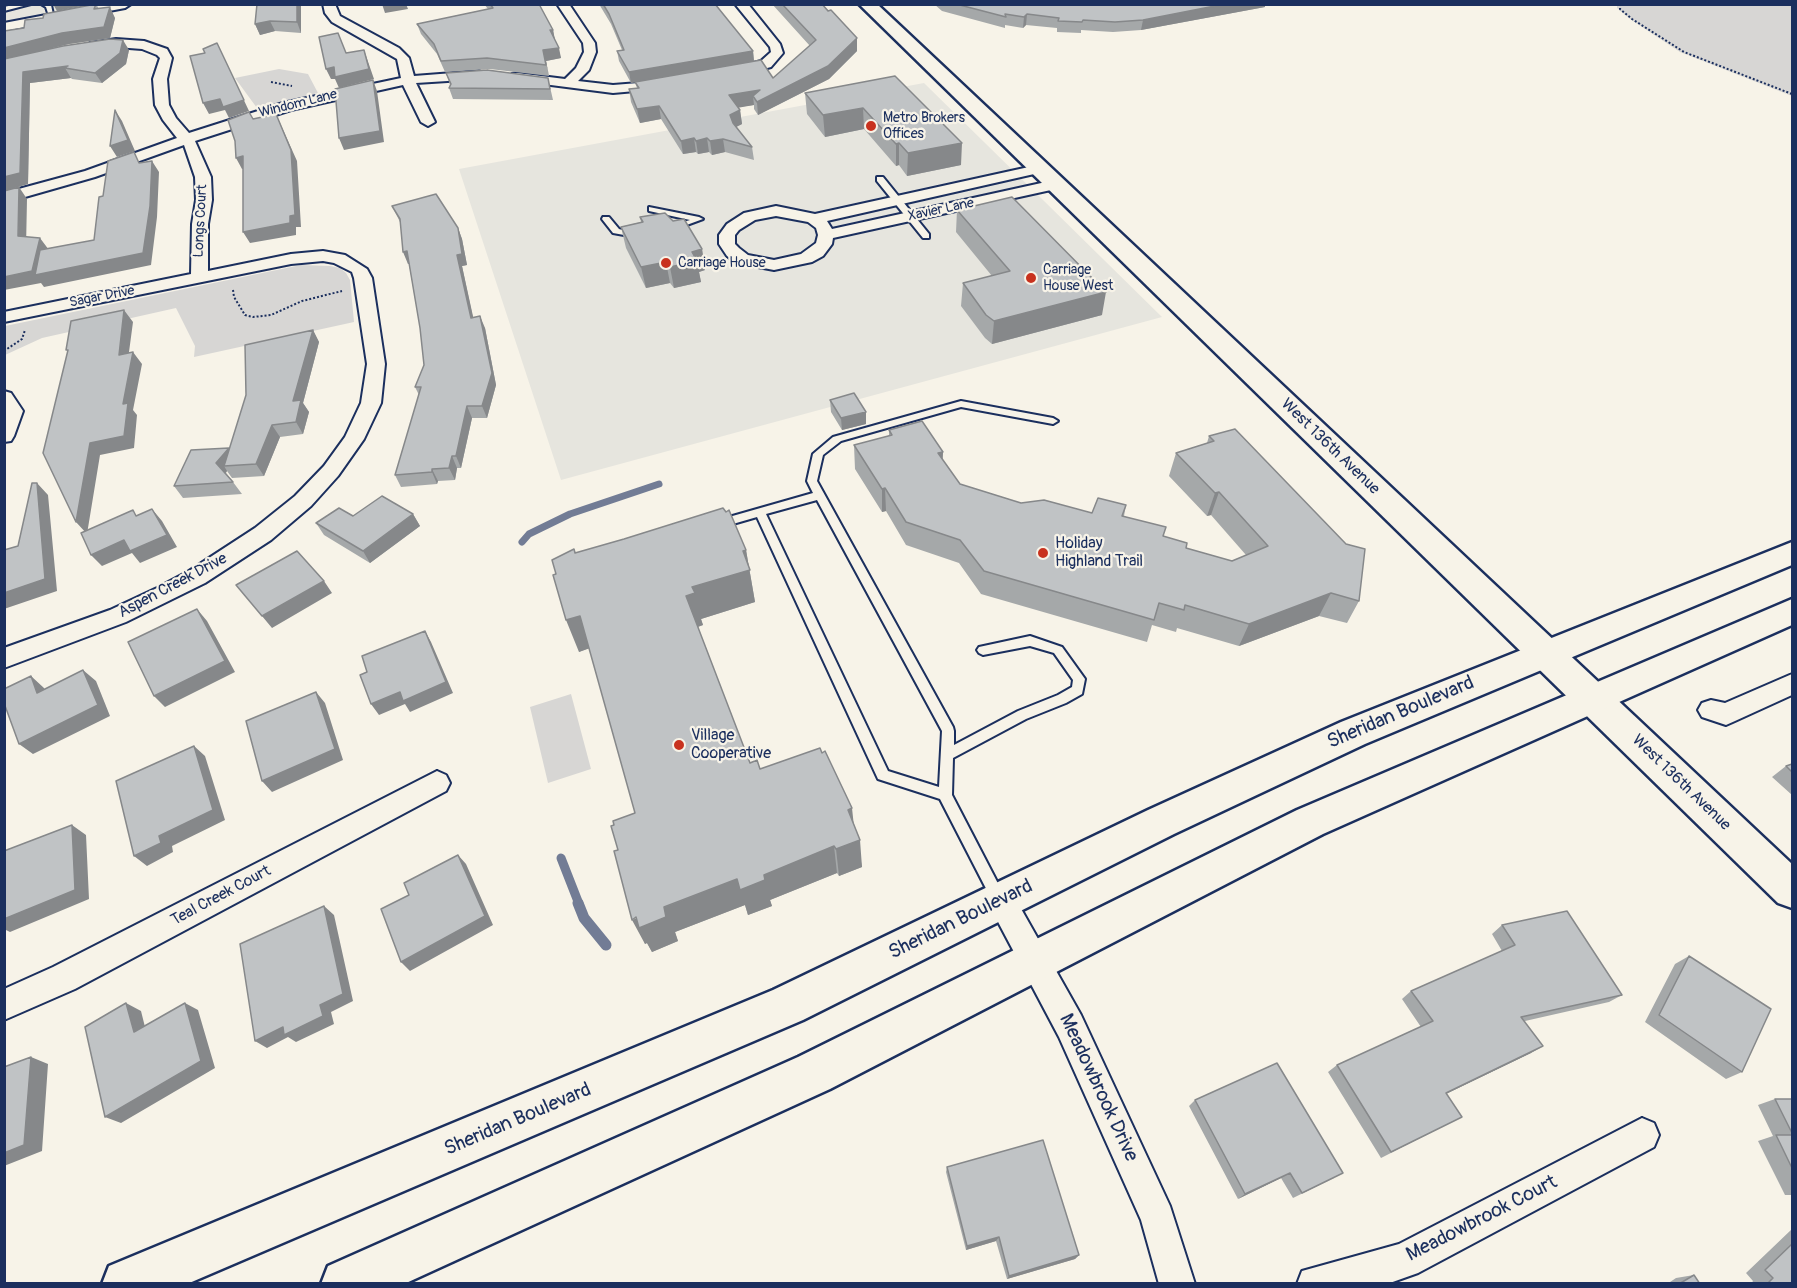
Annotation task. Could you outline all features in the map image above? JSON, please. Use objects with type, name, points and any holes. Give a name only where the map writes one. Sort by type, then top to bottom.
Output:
[{"type":"main road","name":"West 136th Avenue","points":[[867,4],[1792,890]]},
{"type":"main road","name":"Sheridan Boulevard","points":[[127,1284],[497,1130],[788,1005],[1281,764],[1792,553]]},
{"type":"main road","points":[[346,1284],[814,1073],[1310,822],[1792,611]]},
{"type":"street","points":[[4,27],[124,4]]},
{"type":"street","points":[[329,4],[336,19],[395,51],[403,58],[411,91],[428,122]]},
{"type":"street","points":[[563,4],[589,43],[590,52],[582,70],[567,84]]},
{"type":"street","points":[[720,76],[757,68],[774,59],[777,53],[776,47],[741,4]]},
{"type":"street","name":"Longs Court","points":[[79,48],[131,43],[162,52],[166,58],[160,79],[162,105],[170,120],[197,156],[203,177],[204,200],[200,224],[199,278]]},
{"type":"street","name":"Windom Lane","points":[[4,198],[90,174],[276,109],[409,80],[490,75]]},
{"type":"street","points":[[506,76],[613,89],[635,89],[676,83]]},
{"type":"street","name":"Xavier Lane","points":[[814,219],[898,201],[1047,177]]},
{"type":"street","name":"Xavier Lane","points":[[826,235],[910,216],[1047,177]]},
{"type":"street","points":[[783,212],[803,214],[814,219],[823,226],[826,235],[825,244],[806,258],[774,265],[743,259],[727,244],[727,235],[733,227],[750,216],[783,212]]},
{"type":"street","name":"Aspen Creek Drive","points":[[4,658],[118,616],[165,594],[244,548],[303,501],[331,471],[354,439],[371,403],[376,364],[365,286],[359,269],[347,252],[304,257],[199,278]]},
{"type":"street","name":"Sagar Drive","points":[[4,317],[199,278]]},
{"type":"street","points":[[4,397],[13,411],[4,436]]},
{"type":"street","points":[[1711,710],[1726,714],[1792,684]]},
{"type":"street","name":"Teal Creek Court","points":[[4,1005],[64,978],[437,783]]},
{"type":"street","name":"Meadowbrook Drive","points":[[1001,901],[1065,1014],[1158,1218],[1177,1284]]},
{"type":"street","name":"Meadowbrook Court","points":[[1315,1284],[1336,1281],[1405,1260],[1642,1136]]},
{"type":"lane","points":[[4,9],[28,4]]},
{"type":"lane","points":[[44,4],[49,6],[52,18]]},
{"type":"lane","points":[[880,179],[927,236]]},
{"type":"lane","points":[[652,209],[699,219],[667,229]]},
{"type":"lane","points":[[606,219],[616,231],[634,235],[645,233]]},
{"type":"lane","points":[[1001,901],[945,795],[948,731],[812,481],[818,454],[837,439],[961,404],[1053,421]]},
{"type":"lane","points":[[705,528],[820,495]]},
{"type":"lane","points":[[760,512],[883,775],[945,795]]},
{"type":"lane","points":[[948,754],[1022,715],[1078,690],[1079,679],[1058,650],[1030,641],[983,650]]},
{"type":"path","points":[[1620,4],[1620,9],[1632,19],[1684,52],[1792,94]]},
{"type":"path","points":[[232,271],[234,297],[245,315],[249,317],[271,315],[302,301],[365,286]]},
{"type":"shaded area","points":[[5,5],[95,5],[5,22]]},
{"type":"shaded area","points":[[1617,5],[1792,5],[1792,96],[1680,52],[1630,19],[1617,8]]},
{"type":"shaded area","points":[[279,69],[308,74],[318,93],[257,108],[235,78]]},
{"type":"shaded area","points":[[924,83],[1162,317],[561,480],[459,169]]},
{"type":"shaded area","points":[[301,265],[330,266],[340,268],[346,273],[350,280],[354,322],[194,357],[195,346],[176,308],[42,338],[5,355],[5,326]]},
{"type":"shaded area","points":[[571,694],[591,769],[548,783],[530,707]]},
{"type":"building","points":[[96,4],[94,9],[110,7],[104,27],[62,33],[4,48],[4,31],[24,28],[25,20],[43,18],[44,14]]},
{"type":"building","points":[[257,4],[297,4],[297,22],[270,21],[255,24]]},
{"type":"building","points":[[490,4],[539,4],[553,30],[550,30],[559,48],[543,50],[546,65],[487,58],[441,61],[434,44],[417,24],[493,8]]},
{"type":"building","points":[[603,4],[715,4],[753,51],[629,72],[617,51],[624,50]]},
{"type":"building","points":[[782,4],[822,4],[828,11],[831,10],[857,38],[828,66],[757,102],[753,96],[760,90],[729,95],[740,110],[730,115],[733,123],[752,147],[723,139],[710,141],[707,138],[696,141],[694,138],[681,141],[659,106],[637,109],[629,89],[639,88],[635,82],[761,60],[773,78],[816,40]]},
{"type":"building","points":[[956,4],[1225,4],[1143,20],[1115,22],[1083,20],[1082,22],[1058,21],[1059,18],[1027,14],[1024,17],[1005,14],[1006,17]]},
{"type":"building","points":[[338,33],[346,53],[364,50],[369,69],[335,77],[334,67],[326,69],[319,37]]},
{"type":"building","points":[[110,39],[123,40],[120,53],[95,73],[65,68],[68,66],[23,72],[20,173],[4,177],[4,59],[63,46]]},
{"type":"building","points":[[217,43],[244,100],[223,107],[220,99],[203,103],[190,56],[205,53],[203,49]]},
{"type":"building","points":[[487,70],[548,78],[550,89],[449,88],[451,84],[446,73]]},
{"type":"building","points":[[895,76],[962,143],[908,153],[899,143],[896,144],[863,108],[823,115],[805,93]]},
{"type":"building","points":[[373,80],[380,131],[339,138],[335,89]]},
{"type":"building","points":[[115,110],[128,140],[110,146]]},
{"type":"building","points":[[249,112],[253,119],[276,114],[291,150],[295,215],[290,216],[290,223],[243,232],[243,156],[236,158],[235,141],[228,120]]},
{"type":"building","points":[[134,152],[139,163],[152,161],[150,206],[143,253],[35,275],[40,250],[94,240],[99,197],[103,196],[108,161]]},
{"type":"building","points":[[19,187],[18,236],[40,238],[32,271],[4,277],[4,191]]},
{"type":"building","points":[[436,194],[458,228],[462,254],[457,255],[471,318],[480,316],[492,373],[482,406],[467,406],[456,456],[452,456],[449,468],[395,475],[421,387],[415,387],[424,365],[407,251],[403,252],[400,219],[392,206]]},
{"type":"building","points":[[1012,197],[1106,292],[994,321],[986,315],[963,283],[1010,271],[957,210]]},
{"type":"building","points":[[665,213],[673,221],[684,219],[702,249],[692,252],[697,261],[670,267],[666,262],[641,267],[621,227],[643,222],[640,217]]},
{"type":"building","points":[[124,310],[119,355],[133,352],[123,404],[128,403],[124,436],[90,443],[76,522],[43,453],[68,350],[66,350],[71,321]]},
{"type":"building","points":[[313,330],[293,401],[301,400],[296,422],[272,425],[256,464],[224,466],[246,395],[245,345]]},
{"type":"building","points":[[854,393],[866,412],[841,418],[830,400]]},
{"type":"building","name":"Holiday Highland Trail","points":[[922,421],[943,452],[938,453],[960,484],[1021,503],[1044,500],[1092,513],[1098,498],[1126,505],[1122,516],[1166,527],[1163,536],[1187,543],[1186,548],[1232,561],[1268,546],[1219,492],[1215,493],[1176,453],[1214,441],[1209,436],[1235,429],[1346,544],[1365,549],[1359,601],[1331,593],[1249,624],[1185,605],[1184,610],[1159,603],[1154,620],[984,571],[960,540],[906,522],[854,445],[892,435],[889,430]]},
{"type":"building","points":[[229,448],[216,463],[233,482],[174,486],[191,450]]},
{"type":"building","points":[[32,483],[37,483],[45,579],[4,593],[4,550],[18,546]]},
{"type":"building","points":[[382,496],[413,514],[363,551],[316,523],[339,508],[353,516]]},
{"type":"building","name":"Village Cooperative","points":[[723,508],[726,512],[729,510],[746,550],[743,551],[750,570],[692,587],[695,593],[686,596],[750,763],[757,760],[760,769],[820,748],[822,753],[825,751],[852,808],[848,810],[860,840],[836,849],[834,846],[764,875],[765,880],[740,890],[737,879],[664,907],[666,917],[639,928],[636,917],[632,920],[614,851],[618,850],[611,826],[614,825],[613,821],[635,813],[580,616],[566,620],[553,575],[556,574],[552,560],[574,549],[575,553]]},
{"type":"building","points":[[152,509],[167,535],[130,551],[124,540],[91,555],[81,533],[133,510],[136,516]]},
{"type":"building","points":[[297,551],[324,581],[262,616],[236,585]]},
{"type":"building","points":[[197,609],[225,661],[154,696],[128,642]]},
{"type":"building","points":[[425,631],[446,682],[403,701],[400,692],[371,704],[360,675],[367,672],[362,656]]},
{"type":"building","points":[[83,670],[98,705],[19,744],[4,703],[4,689],[31,676],[37,693]]},
{"type":"building","points":[[316,692],[335,749],[262,781],[246,721]]},
{"type":"building","points":[[194,746],[213,810],[159,836],[161,843],[134,856],[116,781]]},
{"type":"building","points":[[1792,764],[1792,772],[1786,766]]},
{"type":"building","points":[[72,825],[75,890],[4,919],[4,851]]},
{"type":"building","points":[[458,855],[485,916],[401,962],[381,909],[409,895],[404,883]]},
{"type":"building","points":[[324,906],[343,994],[320,1005],[323,1016],[284,1035],[283,1027],[255,1041],[240,944]]},
{"type":"building","points":[[1567,911],[1622,995],[1521,1017],[1543,1046],[1446,1093],[1462,1117],[1391,1152],[1337,1065],[1433,1021],[1411,991],[1515,945],[1502,925]]},
{"type":"building","points":[[1689,956],[1771,1009],[1742,1072],[1659,1015]]},
{"type":"building","points":[[126,1003],[134,1032],[185,1003],[201,1061],[105,1117],[85,1027]]},
{"type":"building","points":[[31,1057],[24,1145],[4,1153],[4,1067]]},
{"type":"building","points":[[1277,1063],[1343,1173],[1302,1193],[1290,1173],[1245,1194],[1195,1100]]},
{"type":"building","points":[[1775,1099],[1792,1099],[1792,1133]]},
{"type":"building","points":[[1776,1135],[1792,1135],[1792,1168]]},
{"type":"building","points":[[1043,1140],[1079,1255],[1009,1276],[999,1237],[967,1246],[947,1167]]},
{"type":"building","points":[[1792,1244],[1792,1284],[1767,1284],[1773,1278],[1765,1270]]},
{"type":"building","points":[[1694,1275],[1700,1284],[1679,1284]]},
{"type":"waterway","points":[[522,542],[529,534],[570,514],[659,484]]},
{"type":"waterway","points":[[561,858],[579,904]]},
{"type":"waterway","points":[[578,903],[584,918],[606,945]]},
{"type":"place","name":"Metro Brokers Offices","points":[[871,126]]},
{"type":"place","name":"Carriage House","points":[[666,263]]},
{"type":"place","name":"Carriage House West","points":[[1031,278]]},
{"type":"place","name":"Holiday Highland Trail","points":[[1043,553]]},
{"type":"place","name":"Village Cooperative","points":[[679,745]]}]
